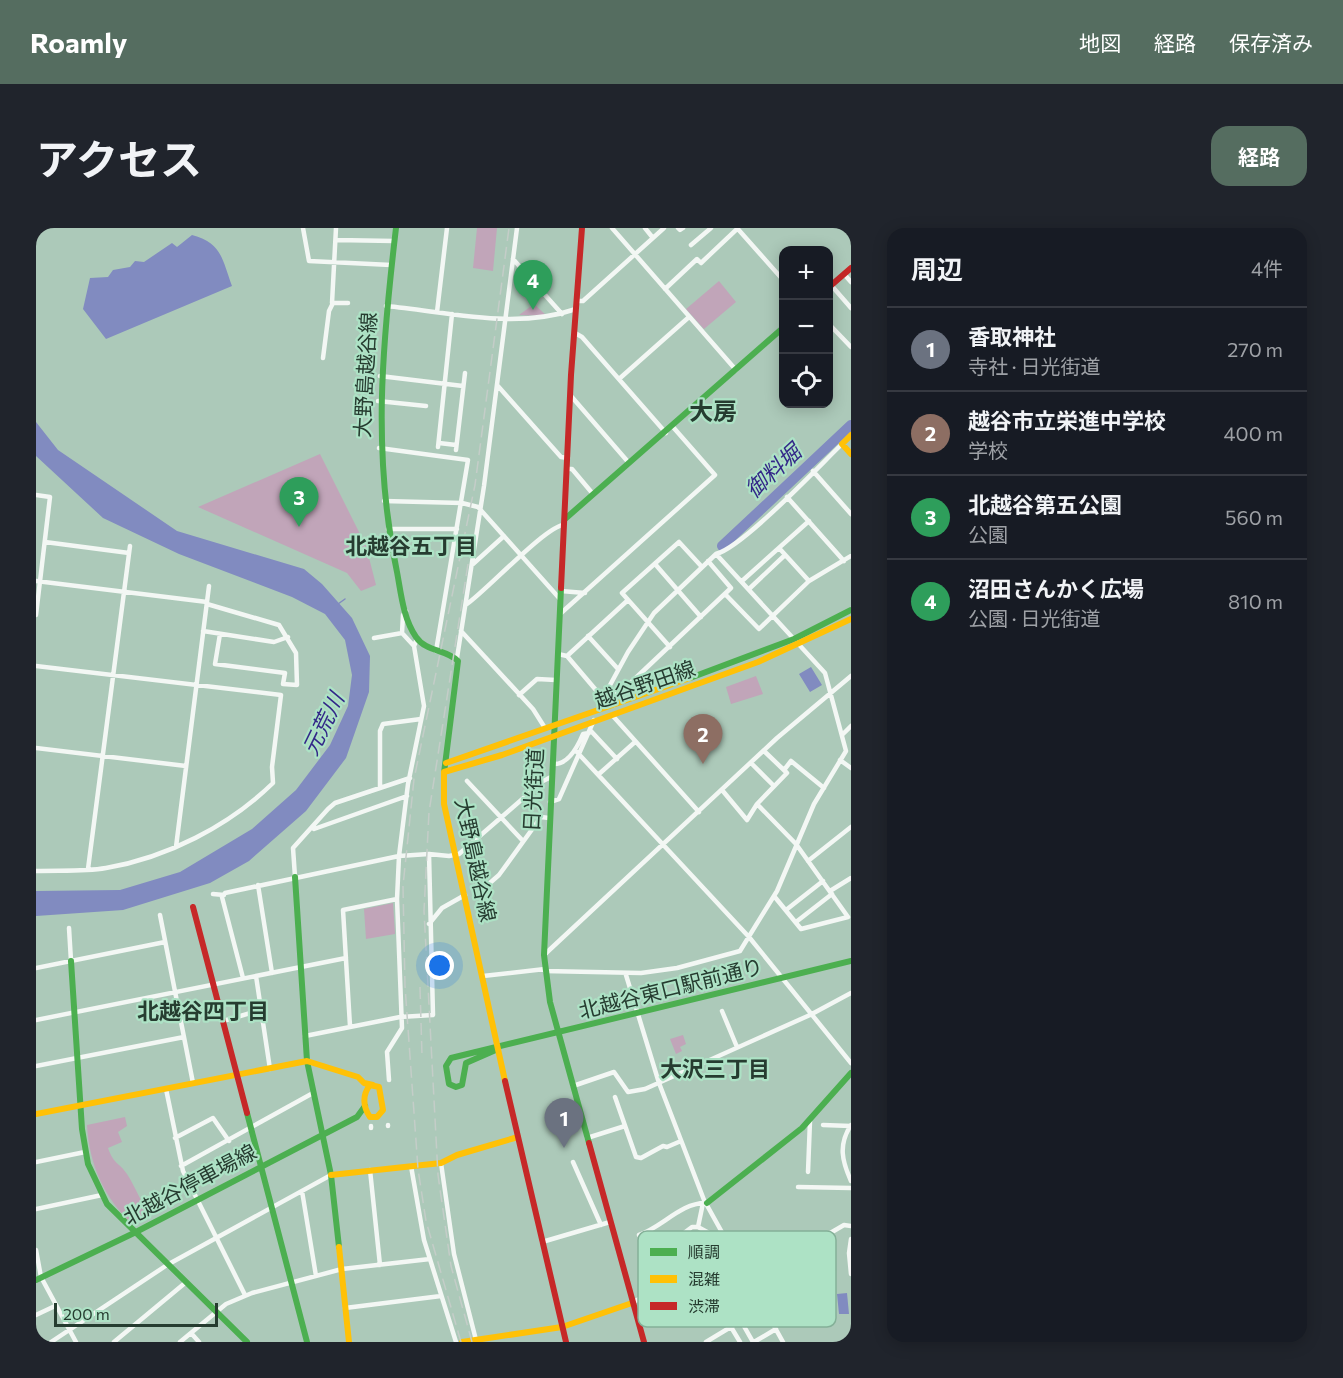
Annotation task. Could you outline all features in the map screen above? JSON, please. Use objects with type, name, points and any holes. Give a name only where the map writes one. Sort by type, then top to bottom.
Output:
[{"type":"main road","name":"大野島越谷線","points":[[396,228],[386,306],[378,401],[379,448],[388,529],[415,642]]},
{"type":"main road","name":"日光街道","points":[[582,228],[560,599],[544,955],[545,970],[559,1034],[638,1322]]},
{"type":"main road","points":[[833,284],[851,268]]},
{"type":"main road","points":[[565,522],[593,494],[673,427],[779,331]]},
{"type":"main road","points":[[851,435],[842,444],[851,454]]},
{"type":"main road","name":"越谷野田線","points":[[446,763],[794,639],[851,610]]},
{"type":"main road","name":"越谷野田線","points":[[444,772],[612,715],[800,645],[851,619]]},
{"type":"main road","points":[[415,642],[457,658]]},
{"type":"main road","name":"大野島越谷線","points":[[457,658],[459,665],[444,772],[444,804],[566,1342]]},
{"type":"main road","points":[[295,877],[307,1061],[332,1175],[349,1342]]},
{"type":"main road","points":[[193,907],[307,1342]]},
{"type":"main road","points":[[71,961],[85,1152],[102,1195],[134,1233],[247,1342]]},
{"type":"main road","name":"北越谷東口駅前通り","points":[[498,1049],[851,961]]},
{"type":"main road","points":[[498,1049],[466,1062],[462,1085],[456,1087],[449,1084],[446,1066],[448,1060],[498,1049]]},
{"type":"main road","points":[[36,1114],[307,1061],[358,1077],[363,1083],[365,1106],[370,1117]]},
{"type":"main road","points":[[705,1203],[760,1165],[810,1121],[851,1073]]},
{"type":"main road","points":[[357,1117],[380,1116],[383,1110],[381,1089],[363,1083]]},
{"type":"main road","points":[[365,1092],[367,1087],[373,1085]]},
{"type":"main road","points":[[357,1117],[365,1106]]},
{"type":"main road","name":"北越谷停車場線","points":[[38,1278],[134,1233],[357,1117]]},
{"type":"main road","points":[[332,1175],[441,1163],[457,1155],[518,1137]]},
{"type":"main road","points":[[462,1342],[562,1327],[632,1303]]},
{"type":"main road","name":"日光街道","points":[[639,1327],[644,1342]]},
{"type":"street","points":[[303,228],[309,261],[391,265]]},
{"type":"street","points":[[323,358],[329,311],[333,303],[332,261],[336,228]]},
{"type":"street","points":[[437,312],[447,228]]},
{"type":"street","points":[[457,658],[481,510],[517,228]]},
{"type":"street","points":[[612,228],[736,370]]},
{"type":"street","points":[[645,228],[652,238]]},
{"type":"street","points":[[577,300],[583,301],[664,228]]},
{"type":"street","points":[[678,228],[680,230],[683,228]]},
{"type":"street","points":[[691,245],[711,228]]},
{"type":"street","points":[[665,288],[697,259],[701,263],[737,228],[779,276]]},
{"type":"street","points":[[336,240],[394,241]]},
{"type":"street","points":[[513,259],[562,314]]},
{"type":"street","points":[[844,274],[851,282]]},
{"type":"street","points":[[833,290],[851,308]]},
{"type":"street","points":[[333,303],[348,303]]},
{"type":"street","points":[[386,306],[505,320],[549,318],[576,309]]},
{"type":"street","points":[[453,314],[439,445],[456,447],[465,373]]},
{"type":"street","points":[[619,378],[689,317]]},
{"type":"street","points":[[833,328],[851,347]]},
{"type":"street","points":[[574,333],[582,337],[666,433]]},
{"type":"street","points":[[380,376],[463,386]]},
{"type":"street","points":[[497,384],[561,457],[568,458]]},
{"type":"street","points":[[571,396],[629,463]]},
{"type":"street","points":[[378,401],[426,406]]},
{"type":"street","points":[[560,614],[585,594],[715,475],[673,427]]},
{"type":"street","points":[[614,705],[609,694],[609,687],[647,622],[708,561],[716,554],[726,551],[842,444]]},
{"type":"street","points":[[379,448],[468,460],[436,651]]},
{"type":"street","points":[[567,469],[572,469],[593,494]]},
{"type":"street","points":[[813,471],[851,514]]},
{"type":"street","points":[[36,495],[50,496],[38,581],[36,615]]},
{"type":"street","points":[[787,496],[844,561]]},
{"type":"street","points":[[384,501],[462,503],[481,510],[560,599]]},
{"type":"street","points":[[741,581],[809,521]]},
{"type":"street","points":[[467,604],[558,525],[565,522]]},
{"type":"street","points":[[388,529],[457,529]]},
{"type":"street","points":[[471,566],[504,536]]},
{"type":"street","points":[[45,542],[129,549],[88,869]]},
{"type":"street","points":[[670,647],[622,593],[679,542],[702,567]]},
{"type":"street","points":[[779,548],[809,581]]},
{"type":"street","points":[[483,976],[545,970],[626,975],[677,968],[740,951],[774,896],[796,844],[824,788],[846,751],[825,673],[716,554]]},
{"type":"street","points":[[749,589],[785,555]]},
{"type":"street","points":[[725,594],[759,628],[809,581],[851,556]]},
{"type":"street","points":[[558,654],[567,657],[601,696],[624,689],[731,588],[708,561]]},
{"type":"street","points":[[655,564],[701,617]]},
{"type":"street","points":[[38,581],[207,603],[274,622],[288,637],[296,653],[297,685],[283,684],[285,673],[215,664],[220,634]]},
{"type":"street","points":[[176,847],[209,586]]},
{"type":"street","points":[[561,591],[585,594]]},
{"type":"street","points":[[567,657],[628,600]]},
{"type":"street","points":[[402,633],[403,615],[406,611]]},
{"type":"street","points":[[203,631],[274,642],[288,637]]},
{"type":"street","points":[[461,631],[519,695],[546,729]]},
{"type":"street","points":[[374,638],[402,633],[415,642],[424,706],[410,778],[399,856],[397,899],[402,1028],[387,1052],[389,1080]]},
{"type":"street","points":[[588,636],[618,669]]},
{"type":"street","points":[[36,666],[281,695],[272,767],[273,783],[221,824],[176,847],[128,864],[88,869],[36,871]]},
{"type":"street","points":[[544,955],[764,751],[851,676]]},
{"type":"street","points":[[519,695],[537,679],[556,681]]},
{"type":"street","points":[[612,715],[699,812]]},
{"type":"street","points":[[380,787],[380,731],[383,724],[421,719]]},
{"type":"street","points":[[550,802],[559,799],[577,752],[594,720]]},
{"type":"street","points":[[842,735],[851,726]]},
{"type":"street","points":[[589,731],[617,759]]},
{"type":"street","points":[[599,774],[635,742]]},
{"type":"street","points":[[36,748],[186,766]]},
{"type":"street","points":[[722,790],[747,820],[757,804],[787,773],[764,751]]},
{"type":"street","points":[[552,764],[562,763],[577,752]]},
{"type":"street","points":[[577,752],[749,937],[810,1016],[851,1063]]},
{"type":"street","points":[[840,760],[851,768]]},
{"type":"street","points":[[784,770],[791,761],[824,788]]},
{"type":"street","points":[[751,763],[774,786]]},
{"type":"street","points":[[213,894],[223,894],[230,890],[399,856],[429,854],[454,856],[543,781],[551,777]]},
{"type":"street","points":[[295,877],[293,848],[335,803],[410,778]]},
{"type":"street","points":[[467,781],[523,841]]},
{"type":"street","points":[[311,830],[407,796]]},
{"type":"street","points":[[757,804],[796,844],[850,917],[801,929],[774,896]]},
{"type":"street","points":[[483,889],[499,875],[541,817],[549,818]]},
{"type":"street","points":[[808,861],[851,826]]},
{"type":"street","points":[[305,1036],[400,1017],[433,1015],[429,854]]},
{"type":"street","points":[[796,922],[851,878]]},
{"type":"street","points":[[786,910],[823,881]]},
{"type":"street","points":[[258,885],[272,973]]},
{"type":"street","points":[[223,894],[243,978]]},
{"type":"street","points":[[429,924],[442,908],[465,895]]},
{"type":"street","points":[[350,1026],[343,910],[397,899]]},
{"type":"street","points":[[160,915],[193,1083]]},
{"type":"street","points":[[69,928],[71,961]]},
{"type":"street","points":[[36,968],[165,942]]},
{"type":"street","points":[[36,1020],[346,958]]},
{"type":"street","points":[[626,975],[659,1083],[705,1203],[721,1231]]},
{"type":"street","points":[[256,976],[270,1069]]},
{"type":"street","points":[[573,1086],[614,1072],[628,1092],[659,1083],[810,1016],[851,993]]},
{"type":"street","points":[[223,1021],[261,1010]]},
{"type":"street","points":[[722,1011],[737,1047]]},
{"type":"street","points":[[36,1066],[184,1037]]},
{"type":"street","points":[[166,1089],[181,1166],[245,1295]]},
{"type":"street","points":[[181,1166],[313,1093]]},
{"type":"street","points":[[615,1097],[636,1156],[641,1158],[663,1146],[667,1148],[681,1141]]},
{"type":"street","points":[[175,1138],[213,1118],[229,1141]]},
{"type":"street","points":[[808,1172],[810,1121]]},
{"type":"street","points":[[823,1125],[851,1125],[843,1140],[842,1154],[851,1181]]},
{"type":"street","points":[[587,1138],[625,1126]]},
{"type":"street","points":[[36,1162],[85,1152]]},
{"type":"street","points":[[573,1162],[600,1225]]},
{"type":"street","points":[[441,1163],[454,1254],[477,1341]]},
{"type":"street","points":[[411,1166],[418,1215],[456,1342]]},
{"type":"street","points":[[370,1170],[380,1265]]},
{"type":"street","points":[[51,1342],[167,1265],[332,1175]]},
{"type":"street","points":[[798,1187],[851,1188]]},
{"type":"street","points":[[302,1191],[316,1276]]},
{"type":"street","points":[[36,1209],[102,1195]]},
{"type":"street","points":[[698,1227],[705,1203]]},
{"type":"street","points":[[648,1231],[662,1225],[691,1204],[705,1203]]},
{"type":"street","points":[[542,1242],[610,1222]]},
{"type":"street","points":[[833,1231],[844,1224],[851,1226]]},
{"type":"street","points":[[687,1231],[692,1227],[698,1227],[705,1231]]},
{"type":"street","points":[[851,1239],[849,1253],[851,1274]]},
{"type":"street","points":[[36,1252],[38,1278],[76,1342]]},
{"type":"street","points":[[180,1342],[216,1312],[245,1295],[342,1269],[430,1259]]},
{"type":"street","points":[[114,1342],[185,1282]]},
{"type":"street","points":[[345,1308],[441,1296]]},
{"type":"street","points":[[632,1303],[638,1300]]},
{"type":"street","points":[[36,1315],[55,1306]]},
{"type":"street","points":[[709,1341],[731,1327],[740,1342]]},
{"type":"street","points":[[745,1327],[754,1342],[776,1329],[783,1342]]},
{"type":"street","points":[[191,1333],[199,1342]]},
{"type":"shaded area","points":[[477,228],[497,228],[493,271],[473,268]]},
{"type":"shaded area","points":[[719,281],[736,302],[704,329],[686,309]]},
{"type":"shaded area","points":[[534,304],[547,316],[519,315]]},
{"type":"shaded area","points":[[320,454],[366,546],[376,585],[361,591],[347,573],[198,507]]},
{"type":"shaded area","points":[[756,676],[763,694],[731,704],[726,687]]},
{"type":"shaded area","points":[[393,903],[395,934],[366,939],[364,909]]},
{"type":"shaded area","points":[[683,1035],[686,1044],[680,1047],[682,1051],[676,1054],[670,1039]]},
{"type":"shaded area","points":[[125,1117],[127,1126],[118,1132],[122,1142],[108,1148],[115,1161],[127,1174],[151,1216],[133,1225],[106,1192],[95,1167],[88,1139],[87,1125]]},
{"type":"water","points":[[192,235],[210,243],[220,253],[232,286],[106,339],[83,309],[90,278],[108,277],[113,270],[130,267],[135,261],[144,262],[172,243],[177,247]]},
{"type":"water","points":[[36,422],[58,450],[177,531],[304,569],[322,584],[352,618],[370,656],[369,692],[346,758],[306,811],[249,861],[210,883],[123,910],[36,916],[36,891],[120,890],[180,872],[252,829],[296,790],[330,745],[348,706],[352,675],[345,640],[325,614],[292,597],[179,554],[103,518],[36,456]]},
{"type":"water","points":[[811,667],[822,685],[810,692],[799,674]]},
{"type":"water","points":[[847,1293],[849,1314],[839,1314],[837,1294]]},
{"type":"waterway","name":"御料堀","points":[[722,546],[851,425]]},
{"type":"waterway","points":[[338,604],[345,599]]},
{"type":"railway","points":[[461,1342],[426,1221],[418,1169],[405,986],[403,886],[414,779],[475,485],[509,228]]},
{"type":"railway","points":[[468,564],[429,812],[424,911],[438,1175],[451,1266],[472,1342]]},
{"type":"railway","points":[[420,987],[422,1056]]},
{"type":"traffic: fast","points":[[396,228],[387,315],[382,400],[384,485],[401,597],[408,622],[420,642],[458,661],[444,773]]},
{"type":"traffic: fast","points":[[565,519],[779,331]]},
{"type":"traffic: fast","points":[[561,588],[544,955],[550,1002],[589,1143]]},
{"type":"traffic: fast","points":[[690,678],[794,639],[851,610]]},
{"type":"traffic: fast","points":[[295,877],[307,1061],[331,1175],[339,1247]]},
{"type":"traffic: fast","points":[[71,961],[82,1129],[88,1164],[107,1204],[247,1342]]},
{"type":"traffic: fast","points":[[498,1049],[466,1063],[462,1085],[456,1087],[449,1084],[446,1066],[451,1058],[851,961]]},
{"type":"traffic: fast","points":[[707,1203],[802,1128],[851,1073]]},
{"type":"traffic: fast","points":[[36,1280],[134,1233],[357,1117],[365,1106]]},
{"type":"traffic: fast","points":[[247,1113],[307,1342]]},
{"type":"traffic: slow","points":[[851,435],[842,444],[851,454]]},
{"type":"traffic: slow","points":[[444,772],[502,755],[758,662],[851,619]]},
{"type":"traffic: slow","points":[[446,763],[690,678]]},
{"type":"traffic: slow","points":[[444,773],[444,804],[505,1081]]},
{"type":"traffic: slow","points":[[36,1114],[307,1061],[358,1077],[364,1083],[373,1085]]},
{"type":"traffic: slow","points":[[370,1085],[379,1087],[383,1110],[377,1117],[370,1117],[365,1105],[365,1097],[370,1085]]},
{"type":"traffic: slow","points":[[331,1175],[441,1163],[457,1155],[518,1137]]},
{"type":"traffic: slow","points":[[339,1247],[349,1342]]},
{"type":"traffic: slow","points":[[462,1342],[562,1327],[632,1303]]},
{"type":"traffic: jam","points":[[561,588],[571,375],[582,228]]},
{"type":"traffic: jam","points":[[833,284],[851,268]]},
{"type":"traffic: jam","points":[[193,907],[247,1113]]},
{"type":"traffic: jam","points":[[505,1081],[566,1342]]},
{"type":"traffic: jam","points":[[589,1143],[638,1320]]},
{"type":"traffic: jam","points":[[640,1327],[644,1342]]},
{"type":"place","name":"沼田さんかく広場","points":[[533,310]]},
{"type":"place","name":"北越谷第五公園","points":[[299,527]]},
{"type":"place","name":"越谷市立栄進中学校","points":[[703,764]]},
{"type":"place","name":"香取神社","points":[[564,1148]]},
{"type":"district","name":"大房","points":[[713,412]]},
{"type":"district","name":"北越谷五丁目","points":[[411,546]]},
{"type":"district","name":"北越谷四丁目","points":[[203,1011]]},
{"type":"district","name":"大沢三丁目","points":[[715,1069]]},
{"type":"water label","name":"元荒川","points":[[323,724]]}]
